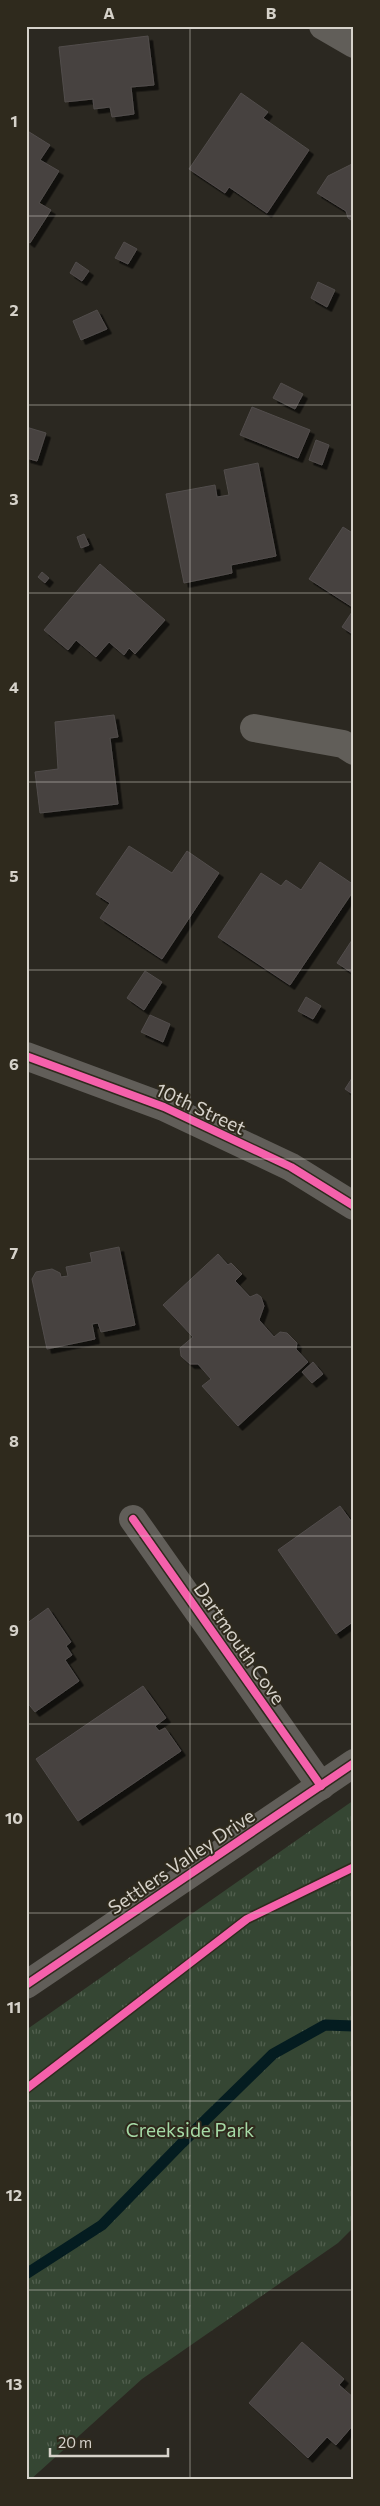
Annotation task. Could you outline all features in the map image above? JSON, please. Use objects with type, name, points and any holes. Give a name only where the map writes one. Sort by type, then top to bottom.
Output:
[{"type":"street","points":[[323,26],[354,44]]},
{"type":"street","points":[[254,728],[343,744],[354,752]]},
{"type":"street","name":"10th Street","points":[[26,1056],[164,1107],[290,1168],[354,1206]]},
{"type":"street","name":"Dartmouth Cove","points":[[133,1519],[321,1786]]},
{"type":"street","name":"Settlers Valley Drive","points":[[26,1984],[354,1763]]},
{"type":"green space","name":"Creekside Park","points":[[354,1800],[354,2227],[338,2243],[142,2379],[30,2480],[26,2480],[26,2030]]},
{"type":"building","points":[[148,36],[154,85],[131,87],[134,114],[112,117],[110,107],[94,109],[93,99],[65,102],[59,47]]},
{"type":"building","points":[[241,93],[268,112],[263,118],[309,150],[267,213],[229,187],[225,193],[189,169]]},
{"type":"building","points":[[26,130],[50,145],[40,160],[59,171],[39,203],[51,210],[30,243],[26,240]]},
{"type":"building","points":[[354,163],[354,222],[348,218],[346,211],[317,193],[328,176]]},
{"type":"building","points":[[124,242],[137,249],[128,264],[115,258]]},
{"type":"building","points":[[76,262],[89,271],[82,281],[70,273]]},
{"type":"building","points":[[318,282],[335,290],[327,307],[311,298]]},
{"type":"building","points":[[97,310],[107,329],[81,340],[73,321]]},
{"type":"building","points":[[281,383],[303,394],[295,409],[273,398]]},
{"type":"building","points":[[252,407],[310,430],[298,458],[240,435]]},
{"type":"building","points":[[26,427],[46,433],[37,461],[26,458]]},
{"type":"building","points":[[316,440],[329,445],[322,465],[309,460]]},
{"type":"building","points":[[258,463],[276,556],[231,565],[232,573],[184,583],[166,494],[215,485],[217,497],[229,495],[224,470]]},
{"type":"building","points":[[343,527],[354,534],[354,608],[309,579]]},
{"type":"building","points":[[84,534],[89,545],[81,548],[77,537]]},
{"type":"building","points":[[100,564],[165,620],[135,654],[129,648],[124,655],[109,642],[96,657],[76,640],[68,650],[44,630]]},
{"type":"building","points":[[42,572],[49,578],[45,583],[38,577]]},
{"type":"building","points":[[354,609],[354,635],[342,627]]},
{"type":"building","points":[[114,715],[118,737],[110,738],[118,804],[40,813],[35,772],[58,769],[55,722]]},
{"type":"building","points":[[129,846],[172,873],[187,851],[219,873],[162,959],[100,918],[110,903],[96,894]]},
{"type":"building","points":[[320,862],[354,885],[354,890],[290,985],[218,937],[261,873],[281,886],[286,880],[301,890]]},
{"type":"building","points":[[354,937],[354,974],[337,963]]},
{"type":"building","points":[[145,971],[162,982],[144,1010],[127,998]]},
{"type":"building","points":[[306,997],[321,1006],[313,1019],[298,1011]]},
{"type":"building","points":[[150,1015],[170,1024],[163,1042],[141,1032]]},
{"type":"building","points":[[354,1075],[354,1095],[345,1089]]},
{"type":"building","points":[[119,1247],[135,1325],[101,1332],[98,1323],[92,1324],[95,1339],[47,1349],[32,1279],[36,1272],[52,1269],[60,1273],[61,1277],[68,1276],[66,1267],[92,1262],[90,1253]]},
{"type":"building","points":[[218,1254],[228,1265],[231,1263],[242,1274],[235,1281],[250,1297],[257,1294],[261,1297],[264,1306],[259,1320],[274,1337],[280,1332],[287,1333],[297,1343],[296,1349],[308,1362],[238,1426],[202,1386],[211,1379],[198,1364],[190,1364],[181,1356],[180,1348],[193,1337],[163,1305]]},
{"type":"building","points":[[313,1362],[323,1374],[312,1383],[302,1372]]},
{"type":"building","points":[[340,1506],[354,1525],[354,1621],[336,1634],[278,1550]]},
{"type":"building","points":[[48,1608],[71,1642],[66,1646],[72,1655],[65,1660],[79,1681],[35,1712],[26,1701],[26,1624]]},
{"type":"building","points":[[143,1686],[166,1718],[155,1726],[159,1731],[165,1728],[181,1751],[78,1821],[36,1759]]},
{"type":"building","points":[[302,2342],[344,2379],[339,2385],[354,2398],[354,2424],[336,2445],[327,2437],[308,2458],[249,2403]]},
{"type":"waterway","points":[[26,2274],[102,2225],[273,2054],[325,2025],[354,2026]]},
{"type":"cycle path","points":[[26,1056],[164,1107],[291,1167],[354,1206]]},
{"type":"cycle path","points":[[133,1519],[321,1786]]},
{"type":"cycle path","points":[[26,1985],[354,1763]]},
{"type":"cycle path","points":[[26,2089],[247,1919],[354,1867]]}]
